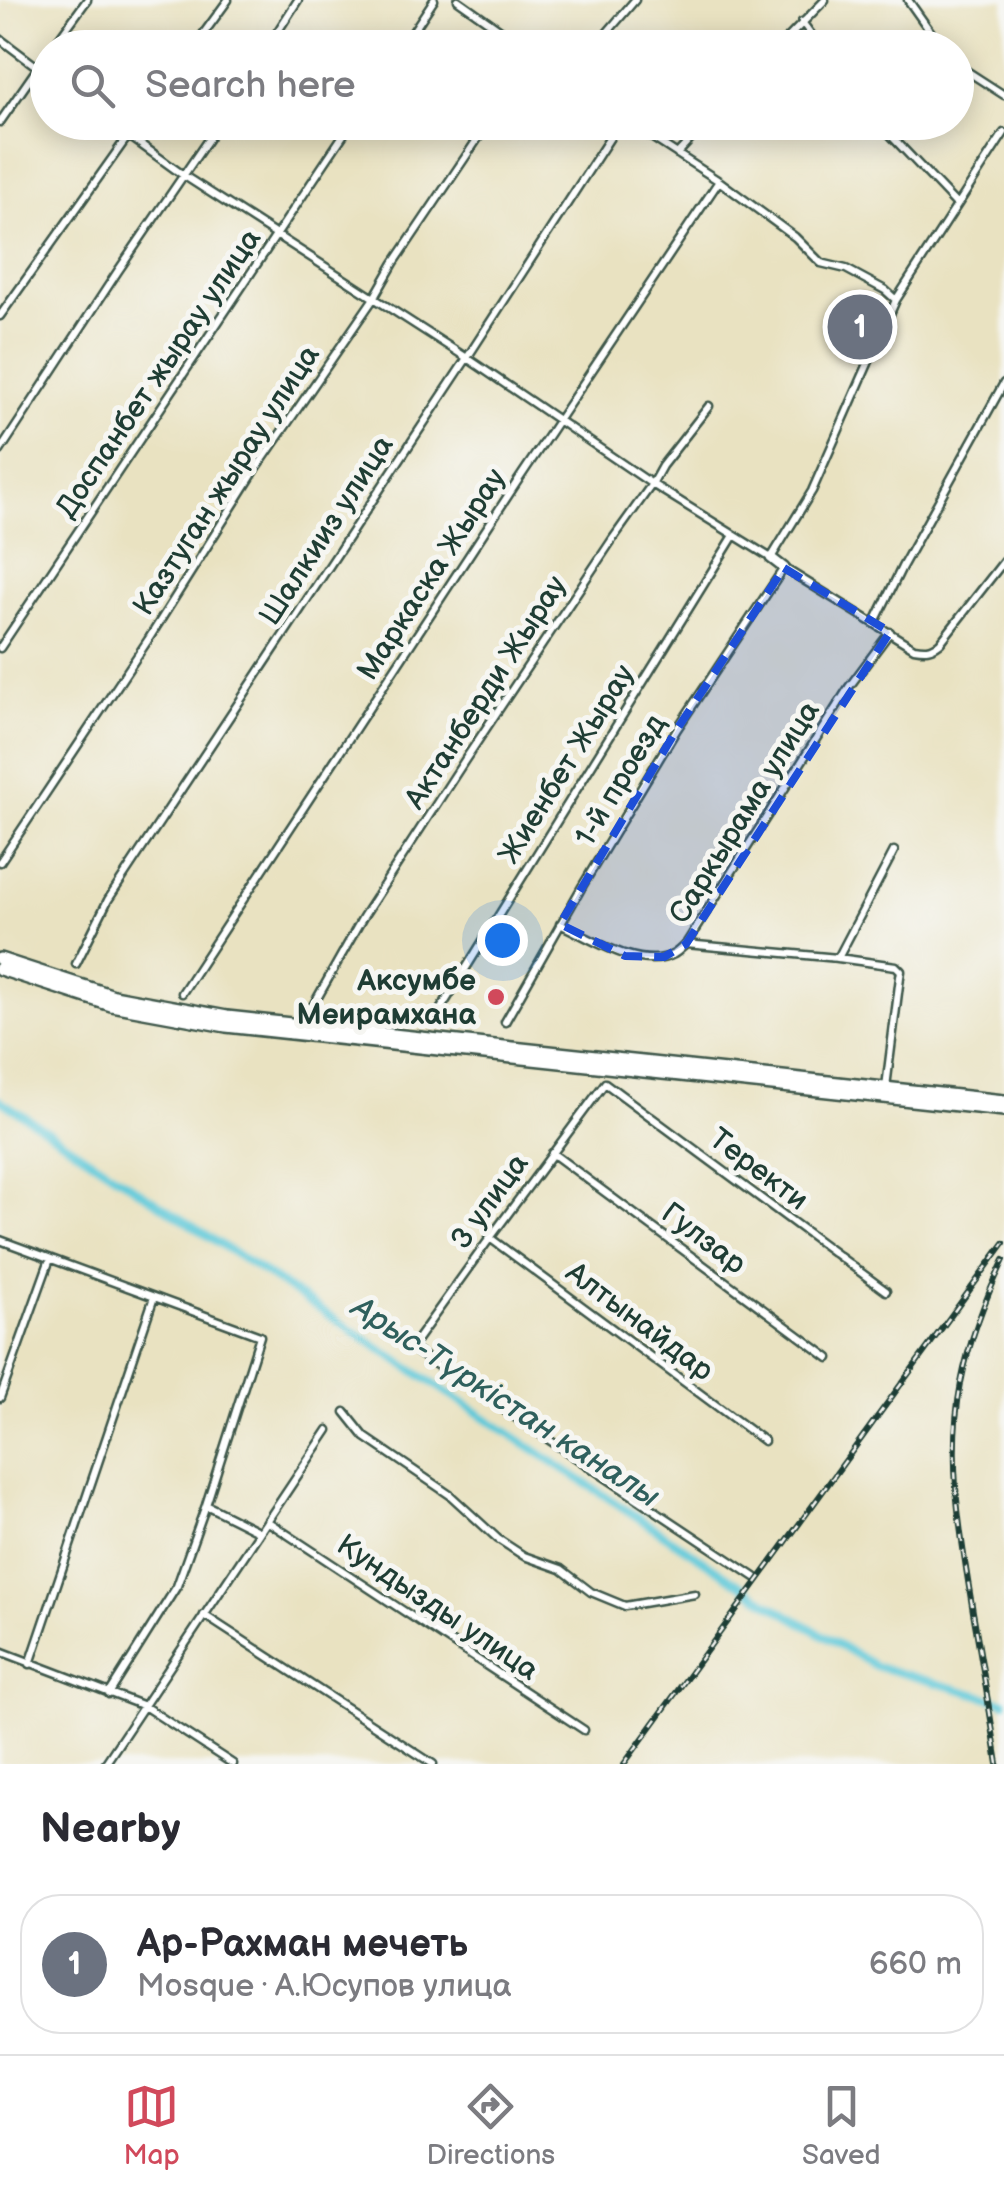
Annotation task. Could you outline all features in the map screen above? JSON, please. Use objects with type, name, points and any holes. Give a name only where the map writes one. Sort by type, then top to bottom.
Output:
[{"type":"highway","points":[[0,959],[114,996],[227,1017],[1004,1101]]},
{"type":"highway","points":[[0,969],[111,1005],[226,1026],[1004,1110]]},
{"type":"street","points":[[65,30],[87,0]]},
{"type":"street","points":[[206,30],[228,0]]},
{"type":"street","points":[[279,30],[298,0]]},
{"type":"street","points":[[414,30],[434,0]]},
{"type":"street","points":[[458,0],[500,30]]},
{"type":"street","points":[[472,10],[479,0]]},
{"type":"street","points":[[610,30],[636,0]]},
{"type":"street","points":[[795,30],[825,0]]},
{"type":"street","points":[[908,0],[929,30]]},
{"type":"street","points":[[802,22],[808,30]]},
{"type":"street","points":[[0,38],[30,62]]},
{"type":"street","points":[[974,76],[1004,95]]},
{"type":"street","points":[[0,122],[30,77]]},
{"type":"street","points":[[770,558],[812,491],[896,300],[1004,132]]},
{"type":"street","points":[[0,316],[125,140]]},
{"type":"street","points":[[134,140],[652,484],[914,648],[932,649],[940,643],[1004,560]]},
{"type":"street","points":[[0,451],[207,140]]},
{"type":"street","name":"Доспанбет жырау улица","points":[[0,648],[340,140]]},
{"type":"street","name":"Казтуган жырау улица","points":[[0,862],[256,469],[477,140]]},
{"type":"street","name":"Шалкииз улица","points":[[76,964],[108,900],[608,140]]},
{"type":"street","points":[[656,140],[795,237],[821,263],[846,269],[886,290],[896,300]]},
{"type":"street","points":[[677,154],[690,140]]},
{"type":"street","points":[[895,140],[957,206]]},
{"type":"street","name":"Маркаска Жырау","points":[[182,993],[719,181]]},
{"type":"street","points":[[876,622],[902,567],[1004,383]]},
{"type":"street","name":"Актанберди Жырау","points":[[310,1010],[364,917],[465,760],[662,466],[709,406]]},
{"type":"street","name":"Жиенбет Жырау","points":[[437,1015],[733,536]]},
{"type":"street","name":"1-й проезд","points":[[505,1022],[676,729],[784,568]]},
{"type":"street","name":"Саркырама улица","points":[[886,1088],[901,971],[896,966],[686,944],[849,687],[890,632]]},
{"type":"street","points":[[838,958],[894,851]]},
{"type":"street","points":[[560,924],[624,956],[664,958],[686,944]]},
{"type":"street","name":"3 улица","points":[[605,1083],[411,1348],[755,1576]]},
{"type":"street","name":"Теректи","points":[[605,1083],[886,1291]]},
{"type":"street","name":"Гулзар","points":[[552,1154],[829,1358]]},
{"type":"street","name":"Алтынайдар","points":[[490,1238],[764,1442]]},
{"type":"street","points":[[0,1240],[260,1336],[177,1586],[109,1694]]},
{"type":"street","points":[[0,1398],[50,1258]]},
{"type":"street","points":[[30,1664],[154,1297]]},
{"type":"street","points":[[346,1412],[365,1438],[450,1496],[498,1539],[524,1556],[560,1569],[592,1592],[626,1606],[695,1594]]},
{"type":"street","points":[[105,1764],[328,1430]]},
{"type":"street","points":[[206,1506],[260,1532]]},
{"type":"street","name":"Кундызды улица","points":[[267,1521],[584,1730]]},
{"type":"street","points":[[204,1616],[433,1764]]},
{"type":"street","points":[[0,1650],[144,1706],[233,1764]]},
{"type":"highlighted area","points":[[784,568],[890,632],[686,944],[664,957],[625,956],[560,924],[677,729]]},
{"type":"waterway","name":"Арыс-Түркістан каналы","points":[[0,1100],[770,1604],[875,1666],[1004,1702]]},
{"type":"railway","points":[[624,1764],[1004,1243]]},
{"type":"railway","points":[[998,1764],[960,1527],[955,1441],[968,1352],[1004,1260]]},
{"type":"place","name":"Ар-Рахман мечеть","points":[[860,327]]},
{"type":"place","name":"Аксумбе Меирамхана","points":[[496,997]]}]
